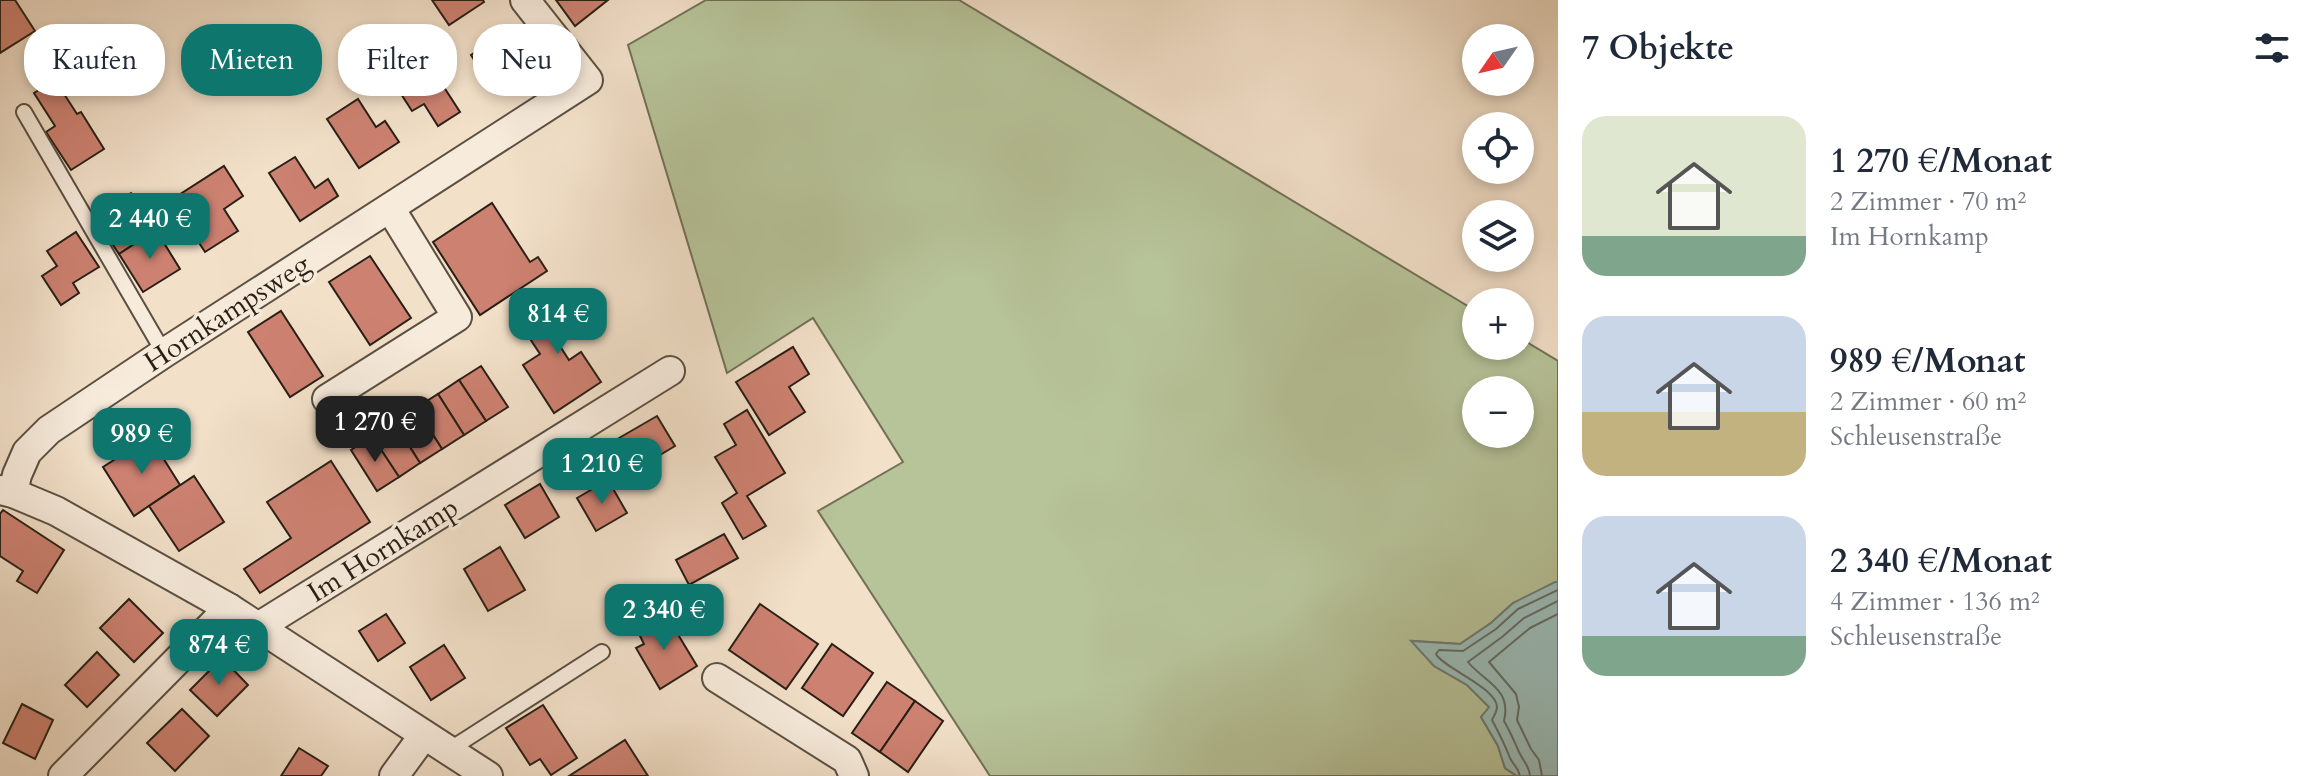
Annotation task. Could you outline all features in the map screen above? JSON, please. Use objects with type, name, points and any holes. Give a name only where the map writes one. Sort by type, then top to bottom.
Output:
[{"type":"street","name":"Hornkampsweg","points":[[7,492],[27,452],[49,430],[588,80],[525,0]]},
{"type":"street","points":[[327,399],[457,317],[390,208]]},
{"type":"street","name":"Im Hornkamp","points":[[258,627],[670,371]]},
{"type":"street","points":[[7,492],[56,511],[229,608],[488,776]]},
{"type":"street","points":[[63,776],[229,608]]},
{"type":"street","points":[[717,678],[847,760],[854,776]]},
{"type":"street","points":[[394,776],[424,735]]},
{"type":"lane","points":[[24,112],[164,353]]},
{"type":"lane","points":[[449,750],[602,652]]},
{"type":"green space","points":[[706,0],[959,0],[1462,303],[1462,360],[1534,360],[1534,346],[1558,361],[1558,582],[1513,603],[1460,644],[1413,641],[1434,666],[1467,685],[1490,708],[1481,717],[1498,746],[1505,768],[1517,776],[990,776],[818,511],[903,462],[813,318],[727,373],[628,45]]},
{"type":"water","points":[[1558,582],[1558,776],[1517,776],[1505,768],[1498,746],[1481,717],[1489,707],[1467,685],[1434,666],[1411,641],[1460,644],[1513,603]]},
{"type":"building","points":[[0,0],[15,0],[30,24],[24,24],[24,38],[0,53]]},
{"type":"building","points":[[432,0],[483,0],[484,2],[448,24]]},
{"type":"building","points":[[556,0],[608,0],[578,24],[574,24]]},
{"type":"building","points":[[36,96],[65,96],[77,114],[81,112],[104,149],[71,170],[46,132],[55,126]]},
{"type":"building","points":[[402,96],[450,96],[460,112],[438,126],[424,104],[412,111]]},
{"type":"building","points":[[358,99],[376,127],[385,121],[399,142],[359,168],[327,119]]},
{"type":"building","points":[[295,157],[315,188],[328,179],[338,196],[300,221],[269,173]]},
{"type":"building","points":[[224,166],[243,196],[224,209],[238,231],[205,252],[171,200]]},
{"type":"building","points":[[131,193],[156,230],[119,254],[94,216]]},
{"type":"building","points":[[492,203],[530,262],[538,257],[547,271],[480,315],[433,242]]},
{"type":"building","points":[[156,230],[180,269],[143,292],[119,254]]},
{"type":"building","points":[[76,232],[99,267],[73,283],[79,293],[61,305],[42,276],[57,266],[47,251]]},
{"type":"building","points":[[370,256],[411,318],[370,345],[329,282]]},
{"type":"building","points":[[568,295],[585,322],[556,340],[569,360],[581,352],[601,382],[554,413],[523,365],[540,354],[521,325]]},
{"type":"building","points":[[281,311],[323,376],[290,397],[248,332]]},
{"type":"building","points":[[793,347],[809,374],[789,387],[805,412],[769,435],[736,382]]},
{"type":"building","points":[[481,366],[508,407],[486,421],[459,380]]},
{"type":"building","points":[[459,380],[486,421],[464,435],[438,394]]},
{"type":"building","points":[[438,394],[464,435],[442,449],[416,408]]},
{"type":"building","points":[[416,408],[442,449],[420,463],[394,422]]},
{"type":"building","points":[[747,410],[785,473],[747,496],[766,526],[743,539],[722,503],[737,493],[715,457],[736,445],[724,424]]},
{"type":"building","points":[[657,416],[675,446],[625,476],[607,445]]},
{"type":"building","points":[[394,422],[420,463],[399,477],[372,436]]},
{"type":"building","points":[[372,436],[399,477],[377,491],[351,450]]},
{"type":"building","points":[[150,437],[180,485],[134,516],[103,467]]},
{"type":"building","points":[[331,461],[370,522],[260,593],[244,569],[291,538],[267,502]]},
{"type":"building","points":[[194,476],[224,522],[179,551],[149,506]]},
{"type":"building","points":[[608,480],[627,513],[596,531],[577,498]]},
{"type":"building","points":[[540,484],[559,517],[525,538],[505,505]]},
{"type":"building","points":[[3,510],[64,550],[37,593],[17,581],[23,571],[0,556],[0,514]]},
{"type":"building","points":[[724,534],[738,558],[689,585],[676,560]]},
{"type":"building","points":[[500,547],[525,590],[488,611],[464,569]]},
{"type":"building","points":[[129,599],[163,633],[134,662],[100,628]]},
{"type":"building","points":[[760,604],[818,644],[786,689],[729,650]]},
{"type":"building","points":[[665,613],[697,666],[660,689],[636,648],[644,644],[637,630]]},
{"type":"building","points":[[386,614],[405,643],[378,661],[359,631]]},
{"type":"building","points":[[832,644],[873,673],[843,716],[802,688]]},
{"type":"building","points":[[444,645],[465,678],[431,700],[410,667]]},
{"type":"building","points":[[97,652],[119,675],[87,707],[65,685]]},
{"type":"building","points":[[222,658],[248,685],[217,716],[190,690]]},
{"type":"building","points":[[887,682],[915,701],[880,752],[852,733]]},
{"type":"building","points":[[915,701],[943,721],[908,772],[880,752]]},
{"type":"building","points":[[22,704],[53,720],[35,759],[3,743]]},
{"type":"building","points":[[543,705],[577,758],[551,775],[540,759],[530,765],[506,728]]},
{"type":"building","points":[[182,709],[209,736],[175,771],[147,743]]},
{"type":"building","points":[[625,740],[648,776],[569,776]]},
{"type":"building","points":[[299,748],[328,766],[321,776],[281,776]]}]
